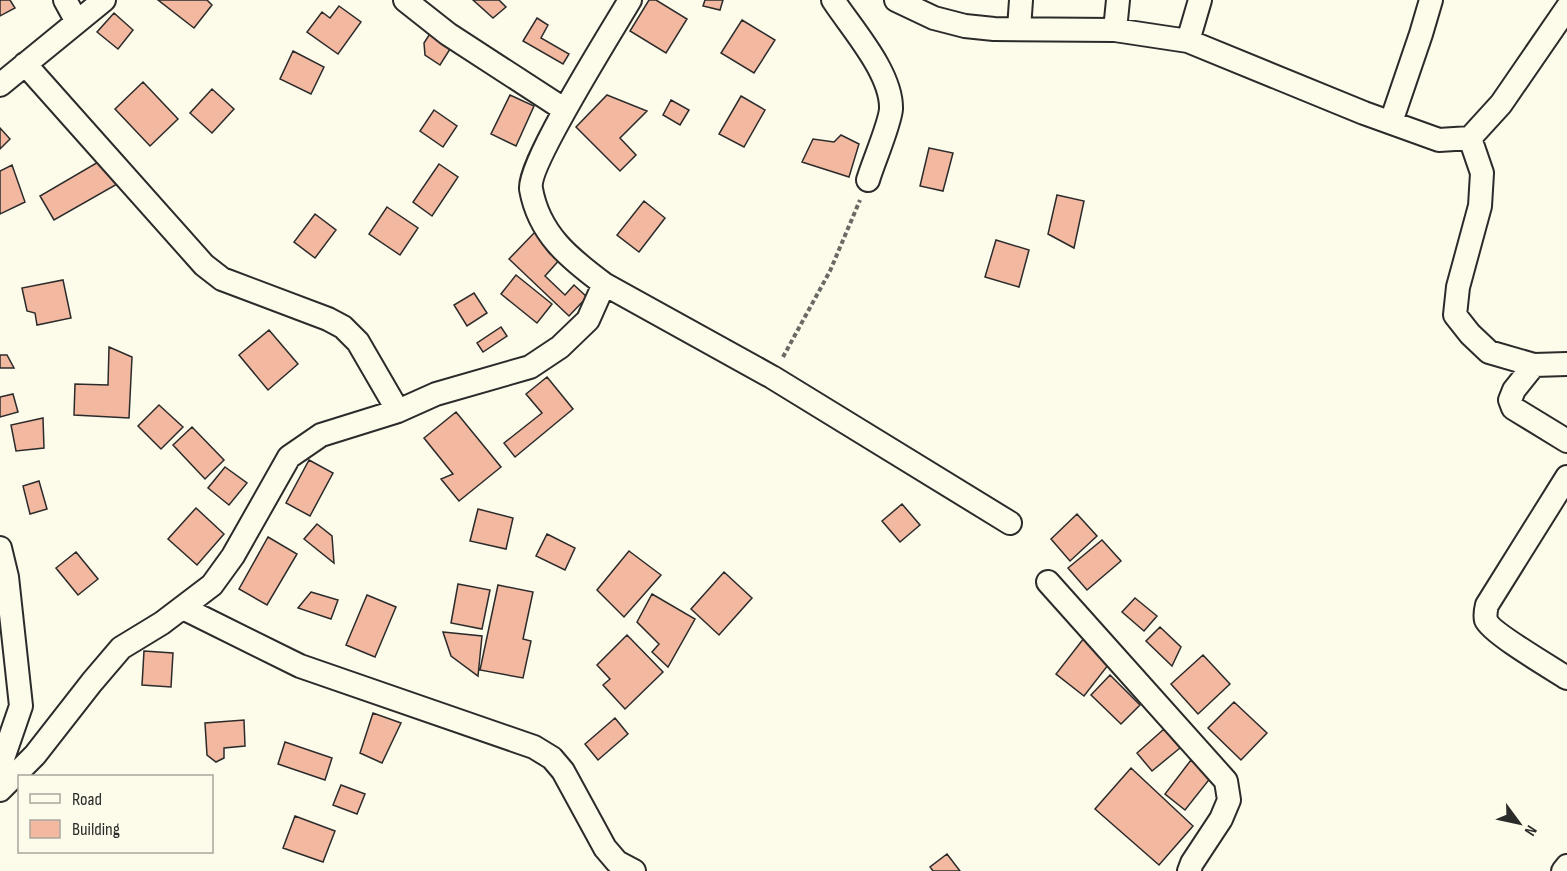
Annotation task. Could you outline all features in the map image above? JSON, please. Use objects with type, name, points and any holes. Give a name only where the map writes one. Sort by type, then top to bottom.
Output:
[{"type":"street","points":[[65,0],[77,22]]},
{"type":"street","points":[[0,85],[104,0]]},
{"type":"street","points":[[405,0],[448,34],[565,110]]},
{"type":"street","points":[[630,0],[565,110],[541,155],[530,187],[542,221],[556,245],[604,284],[772,377],[1010,523]]},
{"type":"street","points":[[833,0],[878,67],[890,95],[891,111],[868,180]]},
{"type":"street","points":[[896,0],[934,18],[965,27],[1114,30],[1188,41],[1439,140],[1470,138],[1501,104],[1567,8]]},
{"type":"street","points":[[1019,29],[1021,0]]},
{"type":"street","points":[[1114,30],[1118,0]]},
{"type":"street","points":[[1188,41],[1200,0]]},
{"type":"street","points":[[1391,122],[1431,0]]},
{"type":"street","points":[[26,64],[204,265],[222,279],[328,319],[342,327],[358,342],[398,411]]},
{"type":"street","points":[[1470,138],[1482,172],[1480,206],[1458,287],[1455,315],[1470,334],[1489,352],[1534,365],[1567,364]]},
{"type":"street","points":[[0,790],[35,755],[121,648],[183,608],[212,585],[233,556],[289,457],[321,435],[398,411],[436,394],[530,367],[560,347],[588,320],[604,284]]},
{"type":"street","points":[[1534,365],[1510,400],[1513,408],[1567,441]]},
{"type":"street","points":[[1567,477],[1487,605],[1485,619],[1504,637],[1567,678]]},
{"type":"street","points":[[0,548],[7,577],[21,705],[0,767]]},
{"type":"street","points":[[1048,582],[1226,781],[1229,800],[1221,819],[1189,871]]},
{"type":"street","points":[[183,608],[300,666],[534,747],[552,758],[563,771],[605,848],[618,862],[634,871]]},
{"type":"street","points":[[1563,871],[1567,866]]},
{"type":"path","points":[[772,377],[830,271],[868,180]]},
{"type":"building","points":[[0,0],[10,0],[15,8],[0,16]]},
{"type":"building","points":[[158,0],[207,0],[212,5],[194,28]]},
{"type":"building","points":[[473,0],[499,0],[506,7],[493,18]]},
{"type":"building","points":[[649,0],[656,0],[687,19],[666,53],[630,31]]},
{"type":"building","points":[[705,0],[723,0],[720,10],[703,6]]},
{"type":"building","points":[[339,6],[361,22],[338,54],[307,32],[322,12],[330,18]]},
{"type":"building","points":[[114,13],[133,30],[118,49],[97,32]]},
{"type":"building","points":[[537,18],[548,25],[541,38],[569,54],[563,64],[523,41]]},
{"type":"building","points":[[742,20],[775,40],[754,73],[721,53]]},
{"type":"building","points":[[431,32],[452,46],[440,65],[425,55],[424,43]]},
{"type":"building","points":[[293,51],[324,67],[311,94],[280,79]]},
{"type":"building","points":[[143,82],[178,119],[150,146],[115,109]]},
{"type":"building","points":[[212,89],[234,109],[212,133],[190,113]]},
{"type":"building","points":[[510,95],[534,106],[516,146],[491,134]]},
{"type":"building","points":[[607,95],[647,111],[620,138],[636,155],[620,171],[576,127]]},
{"type":"building","points":[[741,96],[765,110],[744,147],[719,134]]},
{"type":"building","points":[[671,100],[689,110],[680,125],[663,115]]},
{"type":"building","points":[[434,110],[457,126],[443,147],[420,131]]},
{"type":"building","points":[[0,128],[10,139],[0,149]]},
{"type":"building","points":[[841,135],[859,144],[849,177],[802,162],[813,139],[834,142]]},
{"type":"building","points":[[929,148],[953,153],[943,191],[920,186]]},
{"type":"building","points":[[105,158],[119,183],[54,220],[40,196]]},
{"type":"building","points":[[439,164],[458,177],[432,216],[413,202]]},
{"type":"building","points":[[12,165],[25,202],[0,214],[0,171]]},
{"type":"building","points":[[1057,195],[1084,201],[1074,248],[1048,234]]},
{"type":"building","points":[[644,201],[665,218],[639,252],[617,235]]},
{"type":"building","points":[[387,207],[418,228],[400,255],[369,234]]},
{"type":"building","points":[[315,214],[336,230],[315,258],[294,242]]},
{"type":"building","points":[[535,232],[562,257],[545,276],[565,295],[574,285],[587,297],[569,316],[509,259]]},
{"type":"building","points":[[996,240],[1029,250],[1019,287],[985,277]]},
{"type":"building","points":[[516,275],[552,304],[537,323],[501,294]]},
{"type":"building","points":[[63,280],[71,318],[37,325],[35,313],[27,311],[22,288]]},
{"type":"building","points":[[474,293],[487,313],[467,326],[454,305]]},
{"type":"building","points":[[501,327],[507,336],[483,352],[477,343]]},
{"type":"building","points":[[269,330],[298,364],[268,390],[239,355]]},
{"type":"building","points":[[109,347],[132,357],[129,418],[74,415],[75,384],[108,385]]},
{"type":"building","points":[[0,355],[7,355],[14,368],[0,368]]},
{"type":"building","points":[[547,377],[573,409],[515,457],[504,443],[542,413],[526,394]]},
{"type":"building","points":[[13,394],[18,412],[0,417],[0,397]]},
{"type":"building","points":[[159,405],[183,427],[161,449],[138,426]]},
{"type":"building","points":[[456,412],[501,467],[459,501],[441,479],[453,474],[424,438]]},
{"type":"building","points":[[43,418],[44,448],[16,451],[11,425]]},
{"type":"building","points":[[192,427],[224,460],[205,479],[173,445]]},
{"type":"building","points":[[309,460],[333,473],[310,516],[286,503]]},
{"type":"building","points":[[225,467],[247,483],[229,505],[208,488]]},
{"type":"building","points":[[39,481],[47,509],[30,514],[23,486]]},
{"type":"building","points":[[902,504],[920,525],[900,542],[882,521]]},
{"type":"building","points":[[196,508],[224,534],[197,565],[168,539]]},
{"type":"building","points":[[478,509],[513,518],[506,549],[470,541]]},
{"type":"building","points":[[1077,514],[1097,536],[1070,561],[1051,539]]},
{"type":"building","points":[[317,524],[332,536],[334,563],[304,539]]},
{"type":"building","points":[[547,534],[575,548],[565,570],[536,556]]},
{"type":"building","points":[[268,537],[297,554],[267,605],[239,589]]},
{"type":"building","points":[[1102,540],[1121,561],[1087,590],[1068,568]]},
{"type":"building","points":[[629,551],[661,575],[624,617],[597,590]]},
{"type":"building","points":[[76,552],[98,579],[78,595],[56,568]]},
{"type":"building","points":[[724,572],[752,598],[719,635],[691,609]]},
{"type":"building","points":[[458,584],[490,590],[482,629],[451,623]]},
{"type":"building","points":[[498,585],[533,592],[523,639],[531,641],[523,678],[480,670]]},
{"type":"building","points":[[311,592],[338,600],[331,619],[298,608]]},
{"type":"building","points":[[652,594],[695,619],[668,667],[652,652],[659,644],[637,622]]},
{"type":"building","points":[[367,595],[396,607],[375,657],[346,645]]},
{"type":"building","points":[[1135,598],[1157,616],[1144,631],[1122,612]]},
{"type":"building","points":[[1160,627],[1181,647],[1172,666],[1146,641]]},
{"type":"building","points":[[443,632],[482,636],[478,676],[451,656]]},
{"type":"building","points":[[627,635],[663,672],[625,709],[603,685],[610,679],[597,665]]},
{"type":"building","points":[[1084,638],[1112,660],[1084,696],[1056,674]]},
{"type":"building","points":[[144,651],[173,653],[171,687],[142,685]]},
{"type":"building","points":[[1203,655],[1230,684],[1198,714],[1171,684]]},
{"type":"building","points":[[1110,675],[1140,705],[1121,724],[1091,695]]},
{"type":"building","points":[[1234,702],[1267,733],[1241,760],[1208,728]]},
{"type":"building","points":[[373,713],[401,723],[382,763],[360,753]]},
{"type":"building","points":[[615,718],[628,734],[598,760],[585,744]]},
{"type":"building","points":[[244,720],[245,746],[224,748],[224,758],[216,762],[207,755],[205,723]]},
{"type":"building","points":[[1164,729],[1180,748],[1152,771],[1137,753]]},
{"type":"building","points":[[285,742],[332,758],[325,780],[278,764]]},
{"type":"building","points":[[1191,760],[1212,776],[1185,810],[1165,794]]},
{"type":"building","points":[[1131,768],[1193,826],[1159,865],[1095,809]]},
{"type":"building","points":[[341,785],[365,794],[357,814],[333,805]]},
{"type":"building","points":[[295,816],[335,831],[323,862],[283,848]]},
{"type":"building","points":[[947,854],[960,871],[933,871],[930,867]]}]
